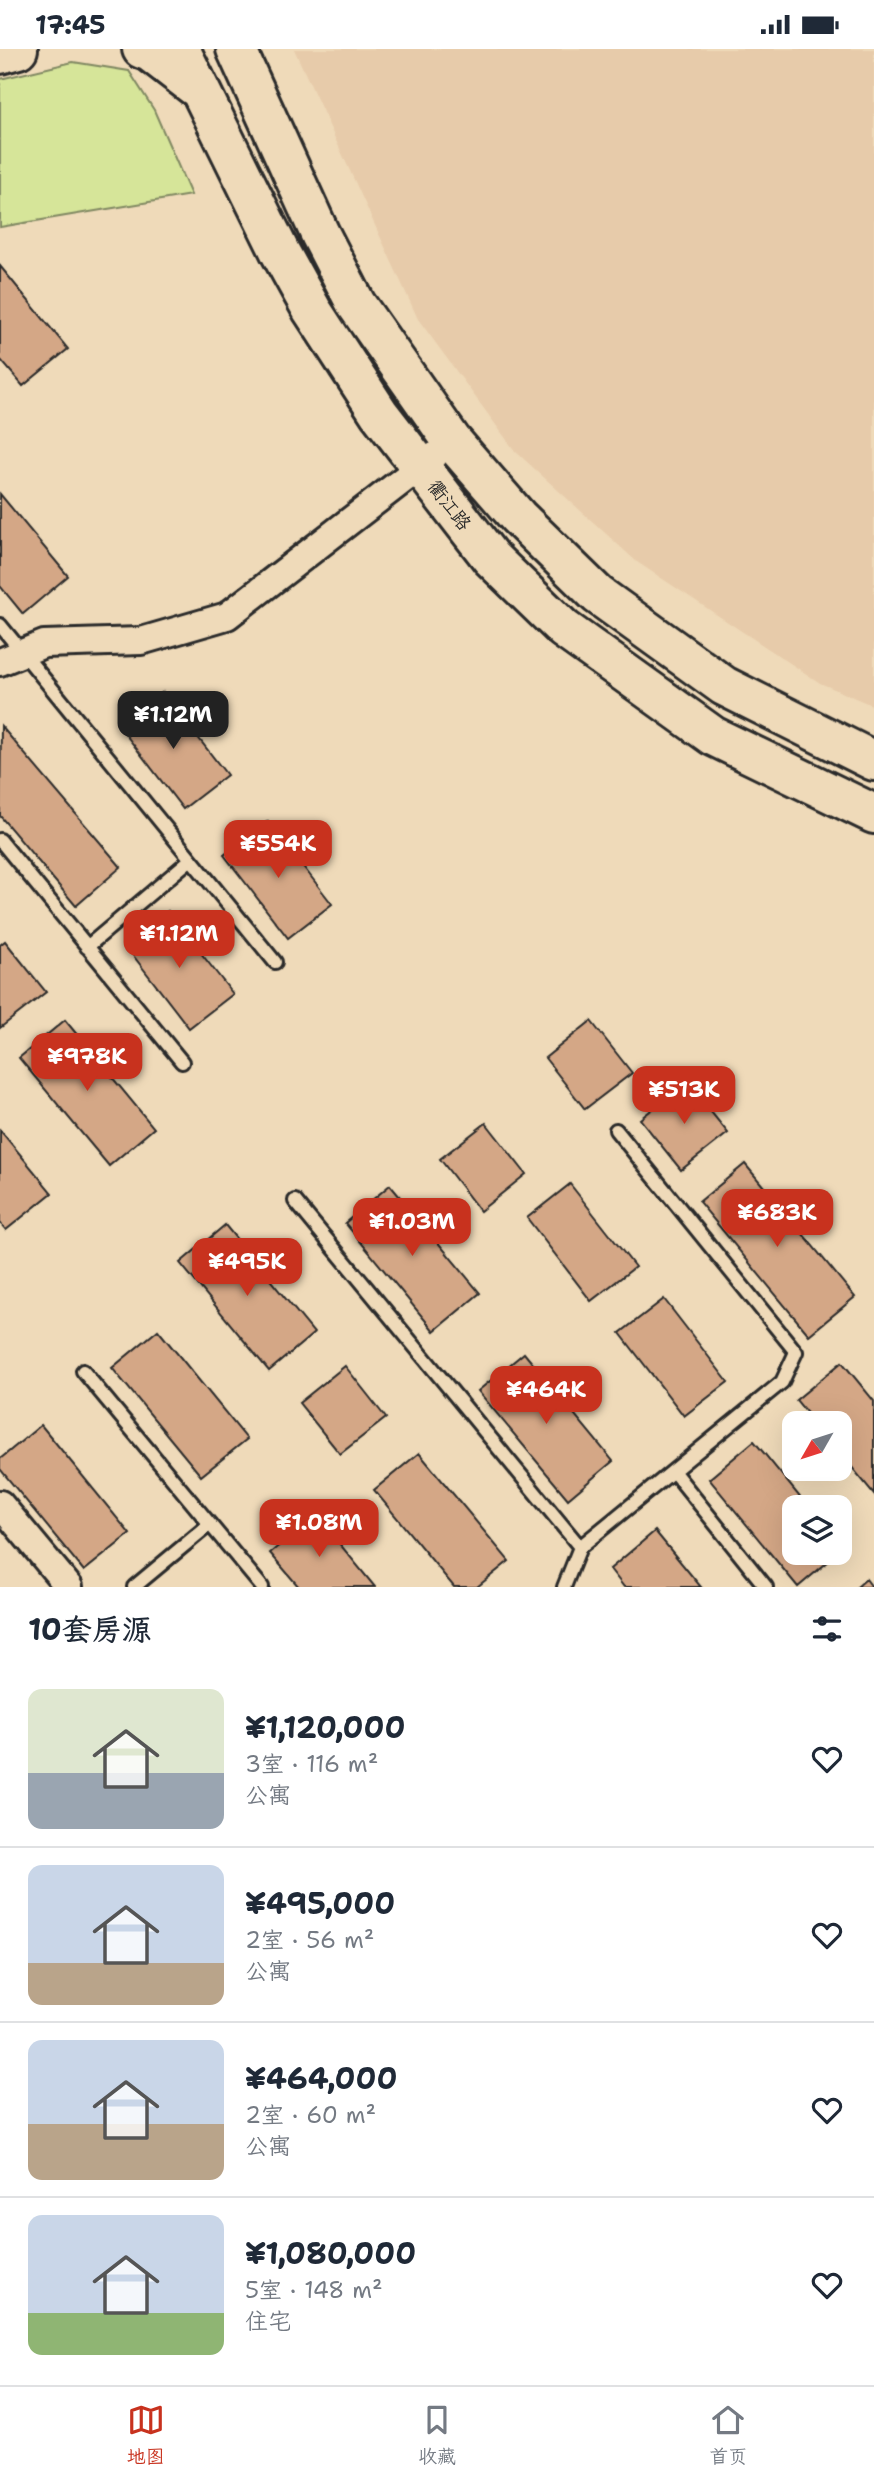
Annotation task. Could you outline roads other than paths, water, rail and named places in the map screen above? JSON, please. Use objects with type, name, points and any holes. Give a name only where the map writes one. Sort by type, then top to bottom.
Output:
[{"type":"main road","points":[[0,54],[18,49]]},
{"type":"main road","points":[[142,49],[200,90]]},
{"type":"main road","name":"衢江路","points":[[180,49],[280,252],[312,310],[379,413],[491,558],[564,628],[713,736],[874,814]]},
{"type":"main road","points":[[236,49],[320,234],[356,304],[452,441],[518,517],[598,595],[724,686],[874,761]]},
{"type":"street","points":[[12,657],[44,643],[141,641],[227,616],[452,441]]},
{"type":"street","points":[[0,1504],[69,1587]]},
{"type":"lane","points":[[0,625],[12,657],[191,859],[275,962]]},
{"type":"lane","points":[[0,840],[182,1062]]},
{"type":"lane","points":[[87,947],[191,859]]},
{"type":"lane","points":[[564,1587],[580,1548],[782,1382],[796,1352],[616,1131]]},
{"type":"lane","points":[[295,1201],[580,1548]]},
{"type":"lane","points":[[83,1371],[262,1587]]},
{"type":"lane","points":[[673,1471],[766,1587]]},
{"type":"lane","points":[[134,1587],[210,1524]]}]
